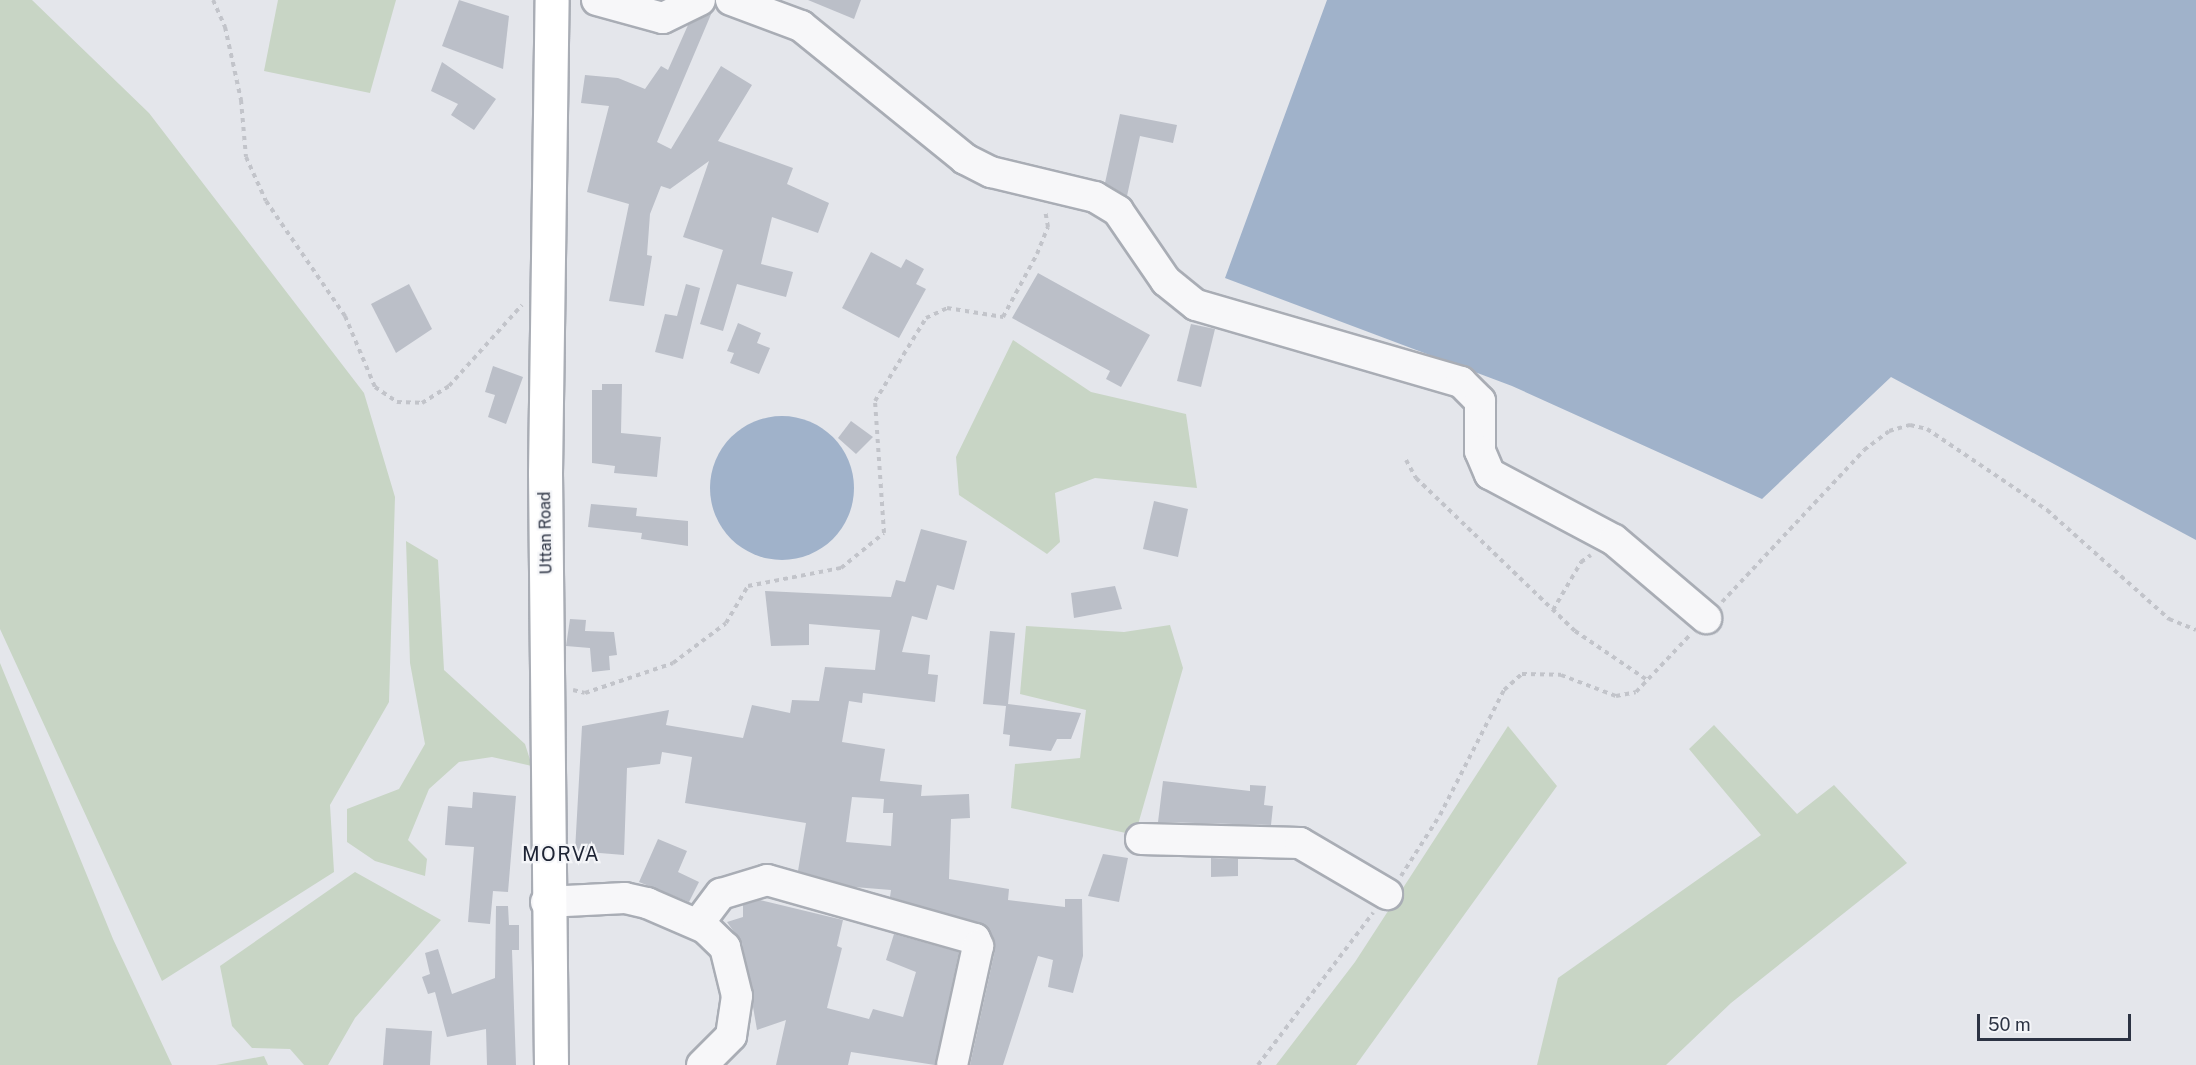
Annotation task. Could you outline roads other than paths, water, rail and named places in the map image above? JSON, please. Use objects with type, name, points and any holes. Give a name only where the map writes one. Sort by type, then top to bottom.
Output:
[{"type":"main road","name":"Uttan Road","points":[[551,1065],[546,902],[550,682],[548,271],[552,0]]},
{"type":"street","points":[[597,0],[663,18],[699,0]]},
{"type":"street","points":[[730,0],[801,26],[966,159],[991,172],[1041,182],[1095,197],[1118,211],[1166,281],[1196,305],[1461,382],[1480,401],[1480,451],[1490,474],[1614,540],[1706,618]]},
{"type":"street","points":[[1141,839],[1300,843],[1388,894]]},
{"type":"street","points":[[698,924],[721,894],[767,880],[975,939],[978,946],[952,1065]]},
{"type":"street","points":[[546,902],[625,898],[698,924],[725,947],[737,996],[731,1036],[702,1065]]},
{"type":"water","points":[[1327,0],[2196,0],[2196,540],[1891,377],[1762,499],[1512,386],[1225,278]]},
{"type":"water","points":[[782,416],[809,422],[822,428],[833,437],[842,448],[848,461],[854,488],[848,515],[842,528],[833,539],[822,548],[809,554],[782,560],[755,554],[742,548],[731,539],[722,528],[716,515],[710,488],[716,461],[722,448],[731,437],[742,428],[755,422]]},
{"type":"district","name":"MORVA","points":[[561,854]]}]
